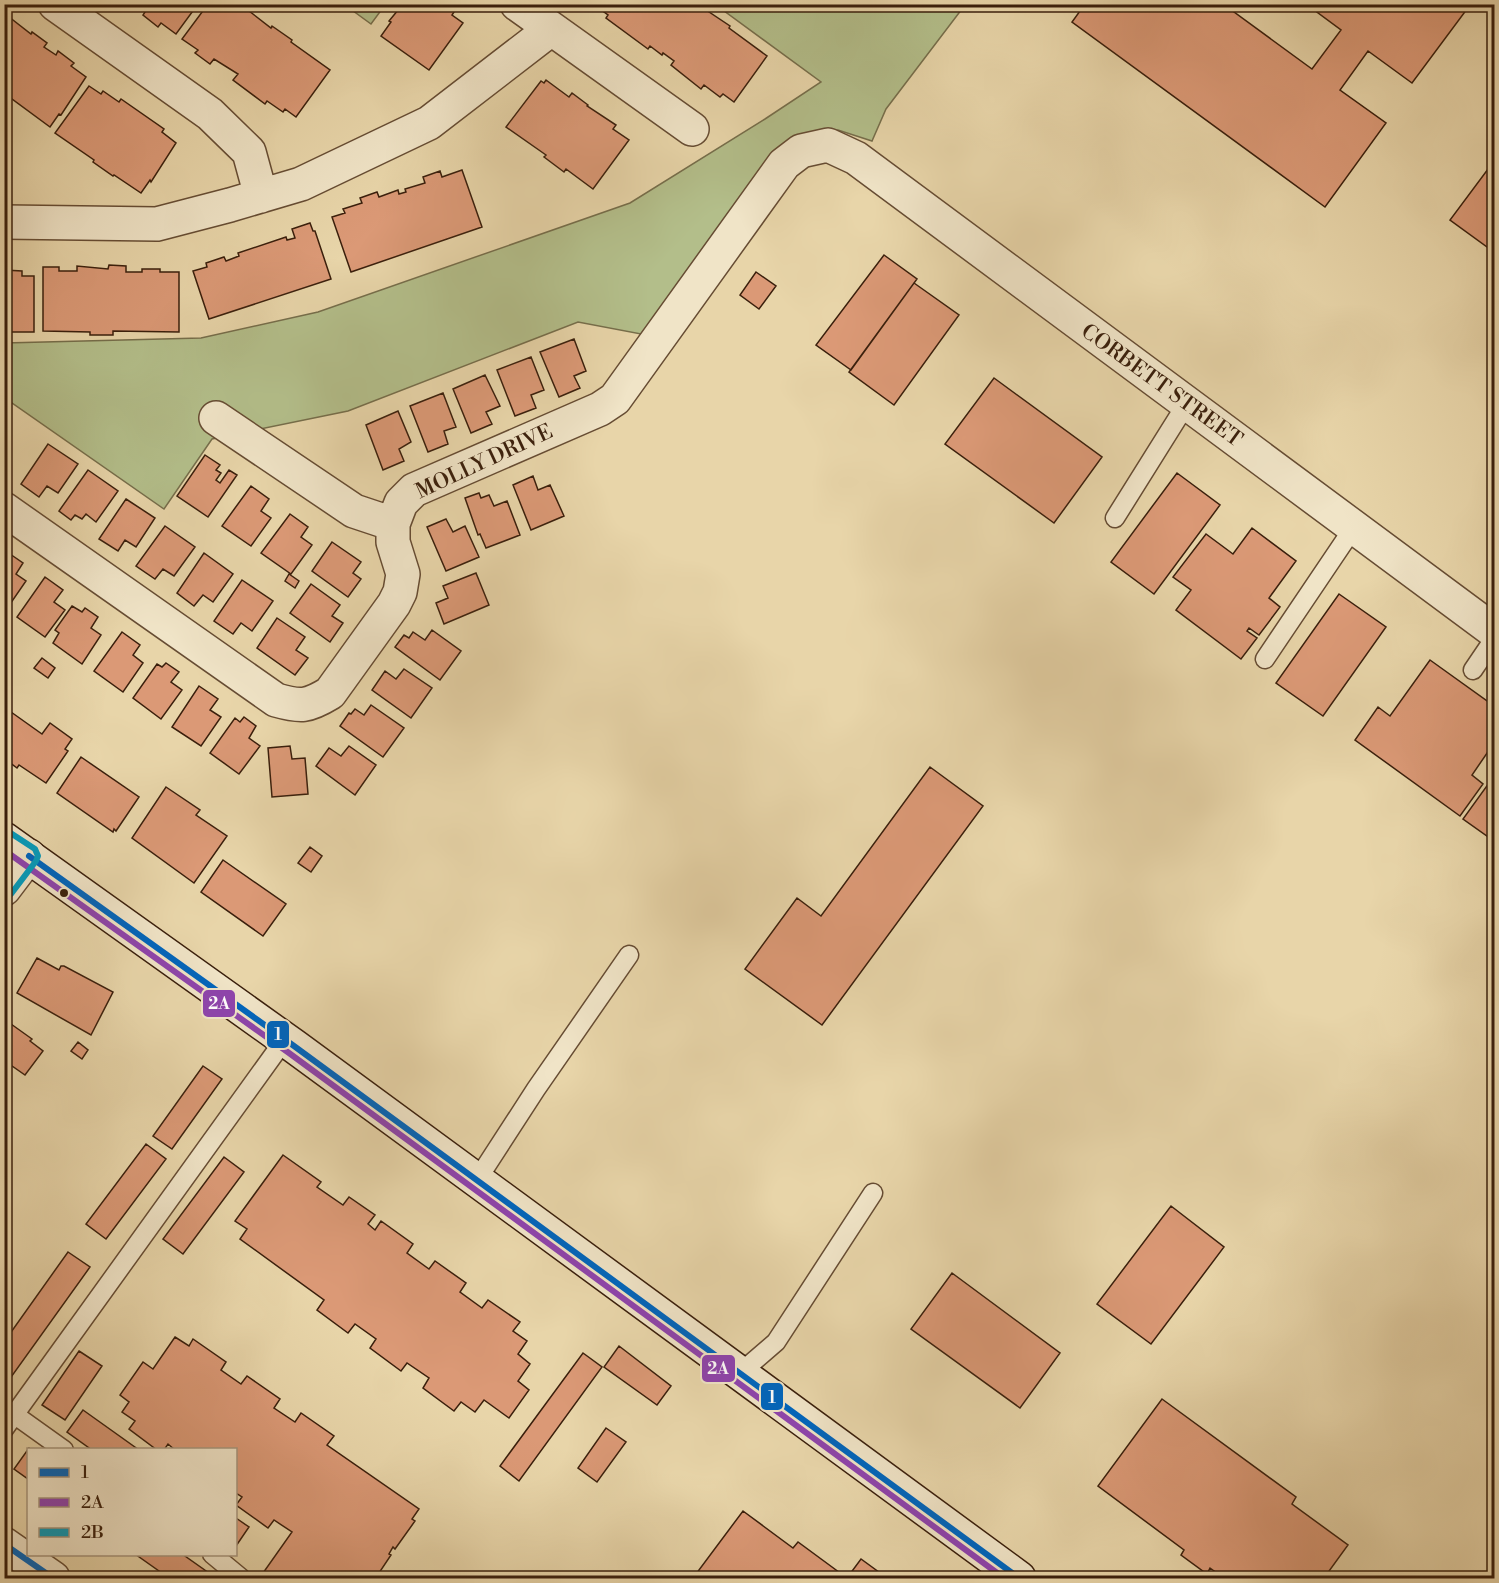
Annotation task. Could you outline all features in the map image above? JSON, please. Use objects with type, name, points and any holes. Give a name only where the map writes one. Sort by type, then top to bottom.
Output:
[{"type":"street","points":[[55,4],[210,114],[249,152],[261,196]]},
{"type":"street","points":[[517,4],[692,129]]},
{"type":"street","points":[[4,222],[157,224],[301,184],[429,123],[551,29]]},
{"type":"street","name":"CORBETT STREET","points":[[828,145],[856,158],[1494,630]]},
{"type":"street","name":"MOLLY DRIVE","points":[[393,524],[401,503],[414,490],[600,409],[615,399],[784,164],[801,151],[828,145]]},
{"type":"street","points":[[4,509],[276,700],[296,706],[315,702],[330,693],[394,604],[400,592],[403,574],[393,542],[393,524],[354,511],[216,418]]},
{"type":"street","points":[[4,889],[16,848],[285,1039],[1019,1578]]},
{"type":"street","points":[[4,1544],[53,1578]]},
{"type":"lane","points":[[1115,518],[1187,403]]},
{"type":"lane","points":[[1265,659],[1354,527]]},
{"type":"lane","points":[[1473,670],[1494,639]]},
{"type":"lane","points":[[477,1180],[536,1089],[629,955]]},
{"type":"lane","points":[[62,1448],[10,1422],[285,1039]]},
{"type":"lane","points":[[740,1373],[776,1342],[873,1193]]},
{"type":"lane","points":[[214,1556],[241,1578]]},
{"type":"green space","points":[[345,5],[385,5],[371,24]]},
{"type":"green space","points":[[716,5],[965,5],[886,109],[872,141],[838,130],[806,136],[641,334],[578,322],[348,411],[212,439],[164,509],[5,398],[5,343],[201,338],[318,312],[630,203],[821,82]]},
{"type":"building","points":[[140,4],[198,4],[176,34],[161,23],[158,27],[143,15],[147,9]]},
{"type":"building","points":[[208,4],[240,4],[330,70],[296,117],[285,109],[283,112],[267,101],[265,104],[233,80],[238,74],[214,59],[210,64],[195,53],[198,50],[182,39]]},
{"type":"building","points":[[403,4],[449,4],[448,8],[454,12],[452,15],[463,23],[429,70],[381,36],[391,22],[389,21]]},
{"type":"building","points":[[593,4],[697,4],[730,26],[729,28],[767,56],[734,102],[723,94],[720,97],[704,85],[701,89],[671,65],[674,61],[650,46],[648,49],[606,18],[608,15]]},
{"type":"building","points":[[1085,4],[1223,4],[1312,69],[1341,30],[1306,4],[1470,5],[1412,83],[1368,51],[1340,90],[1386,123],[1325,207],[1072,22]]},
{"type":"building","points":[[4,13],[47,43],[44,47],[56,55],[58,51],[74,63],[71,66],[86,77],[61,115],[59,114],[50,127],[4,93]]},
{"type":"building","points":[[546,80],[569,97],[572,93],[616,125],[613,129],[629,140],[593,189],[566,169],[564,172],[544,157],[546,155],[506,127],[541,81],[544,83]]},
{"type":"building","points":[[89,86],[101,94],[103,91],[119,102],[121,99],[164,129],[162,132],[176,143],[151,182],[150,180],[141,193],[113,176],[55,133]]},
{"type":"building","points":[[1494,161],[1494,252],[1450,220]]},
{"type":"building","points":[[462,170],[482,227],[351,272],[332,217],[345,213],[343,209],[362,203],[360,198],[377,192],[379,197],[398,190],[399,194],[406,192],[405,189],[425,183],[423,177],[440,171],[442,177]]},
{"type":"building","points":[[310,223],[315,231],[331,279],[209,319],[193,271],[207,267],[206,263],[224,257],[226,261],[239,256],[238,253],[286,237],[287,240],[295,238],[292,229]]},
{"type":"building","points":[[884,255],[917,279],[851,370],[816,345]]},
{"type":"building","points":[[109,265],[126,266],[126,272],[160,269],[160,272],[179,272],[179,332],[113,331],[113,335],[90,335],[90,332],[43,331],[43,267],[59,267],[59,271],[77,271],[77,266],[108,269]]},
{"type":"building","points":[[4,270],[22,271],[22,276],[34,276],[34,332],[4,332]]},
{"type":"building","points":[[756,272],[776,286],[759,309],[740,295]]},
{"type":"building","points":[[914,283],[959,315],[894,405],[849,372]]},
{"type":"building","points":[[574,339],[586,371],[574,376],[580,388],[559,397],[540,352]]},
{"type":"building","points":[[531,357],[544,390],[531,395],[536,408],[515,416],[497,370]]},
{"type":"building","points":[[485,375],[500,406],[486,412],[492,424],[471,433],[453,389]]},
{"type":"building","points":[[994,378],[1102,457],[1054,523],[945,444]]},
{"type":"building","points":[[443,393],[456,427],[444,431],[448,444],[428,452],[410,406]]},
{"type":"building","points":[[398,411],[411,442],[399,449],[404,461],[383,470],[366,425]]},
{"type":"building","points":[[48,444],[78,464],[58,493],[47,486],[39,497],[21,484]]},
{"type":"building","points":[[205,455],[220,465],[216,470],[221,473],[216,480],[220,483],[229,470],[237,475],[208,517],[177,496]]},
{"type":"building","points":[[88,470],[118,491],[96,522],[86,514],[82,519],[75,515],[71,520],[59,511]]},
{"type":"building","points":[[1177,473],[1220,505],[1154,594],[1111,562]]},
{"type":"building","points":[[533,476],[538,490],[550,485],[564,516],[531,530],[513,485]]},
{"type":"building","points":[[251,486],[269,499],[261,511],[271,518],[251,546],[222,526]]},
{"type":"building","points":[[479,493],[481,498],[489,495],[494,506],[507,501],[520,535],[486,548],[480,534],[478,535],[465,498]]},
{"type":"building","points":[[126,499],[155,518],[136,547],[125,540],[118,551],[99,539]]},
{"type":"building","points":[[290,514],[308,527],[301,537],[312,545],[291,574],[261,553]]},
{"type":"building","points":[[446,519],[453,532],[465,526],[479,557],[446,571],[427,527]]},
{"type":"building","points":[[165,526],[195,547],[174,576],[163,569],[155,579],[136,566]]},
{"type":"building","points":[[1252,528],[1296,561],[1269,598],[1280,607],[1259,635],[1249,628],[1247,631],[1257,638],[1241,659],[1176,610],[1191,590],[1173,577],[1206,534],[1233,554]]},
{"type":"building","points":[[332,542],[361,562],[353,573],[361,579],[348,597],[312,571]]},
{"type":"building","points":[[204,553],[233,574],[213,602],[203,595],[194,606],[177,593]]},
{"type":"building","points":[[10,554],[23,563],[16,574],[26,581],[6,610],[4,556],[7,558]]},
{"type":"building","points":[[476,573],[489,605],[444,624],[436,603],[448,598],[443,586]]},
{"type":"building","points":[[289,574],[299,581],[295,588],[285,581]]},
{"type":"building","points":[[45,577],[63,590],[54,602],[65,610],[45,637],[17,617]]},
{"type":"building","points":[[242,580],[273,601],[252,631],[241,623],[233,634],[214,621]]},
{"type":"building","points":[[311,584],[340,605],[332,616],[343,623],[330,642],[290,613]]},
{"type":"building","points":[[1339,594],[1386,627],[1323,716],[1276,683]]},
{"type":"building","points":[[72,606],[82,612],[85,608],[98,617],[91,628],[101,635],[82,664],[53,643],[59,633],[55,630]]},
{"type":"building","points":[[277,618],[305,637],[296,650],[308,658],[295,675],[257,648]]},
{"type":"building","points":[[432,630],[461,651],[440,680],[395,647],[404,635],[409,638],[413,632],[425,640]]},
{"type":"building","points":[[122,632],[140,645],[133,655],[143,663],[123,692],[94,671]]},
{"type":"building","points":[[42,658],[55,668],[48,678],[34,668]]},
{"type":"building","points":[[1430,660],[1494,706],[1494,743],[1472,775],[1483,784],[1460,816],[1355,740],[1378,707],[1390,716]]},
{"type":"building","points":[[166,663],[179,672],[171,682],[182,690],[161,719],[133,698],[157,664],[162,667]]},
{"type":"building","points":[[404,669],[432,688],[411,718],[372,690],[385,671],[396,679]]},
{"type":"building","points":[[199,686],[218,699],[210,710],[221,717],[201,746],[172,727]]},
{"type":"building","points":[[371,705],[404,728],[383,757],[340,726],[349,713],[351,714],[355,709],[364,715]]},
{"type":"building","points":[[4,707],[42,734],[50,723],[72,739],[65,749],[68,751],[46,783],[19,765],[17,768],[4,754]]},
{"type":"building","points":[[244,717],[256,726],[249,738],[260,746],[239,774],[210,753],[235,718],[240,722]]},
{"type":"building","points":[[290,746],[292,759],[305,758],[308,794],[272,797],[268,748]]},
{"type":"building","points":[[349,746],[376,765],[355,795],[316,766],[329,748],[341,756]]},
{"type":"building","points":[[81,757],[139,797],[116,831],[114,829],[113,832],[57,793]]},
{"type":"building","points":[[930,767],[983,806],[822,1025],[745,969],[797,898],[821,916]]},
{"type":"building","points":[[1494,776],[1494,841],[1463,819]]},
{"type":"building","points":[[166,787],[200,810],[196,815],[227,836],[194,883],[132,838]]},
{"type":"building","points":[[310,847],[322,856],[311,872],[298,863]]},
{"type":"building","points":[[223,860],[286,904],[263,936],[201,892]]},
{"type":"building","points":[[37,958],[59,970],[61,966],[64,966],[113,992],[91,1035],[17,993]]},
{"type":"building","points":[[4,1019],[32,1039],[30,1041],[43,1051],[25,1075],[12,1066],[4,1077]]},
{"type":"building","points":[[78,1042],[88,1050],[82,1059],[71,1051]]},
{"type":"building","points":[[203,1066],[222,1079],[172,1149],[153,1136]]},
{"type":"building","points":[[146,1144],[166,1159],[106,1239],[86,1224]]},
{"type":"building","points":[[283,1155],[321,1182],[317,1187],[343,1205],[349,1197],[375,1215],[368,1224],[375,1230],[381,1221],[413,1244],[407,1253],[429,1269],[435,1261],[466,1283],[460,1292],[482,1308],[488,1300],[520,1322],[513,1331],[527,1341],[518,1354],[530,1364],[518,1381],[529,1390],[509,1418],[484,1400],[475,1412],[461,1402],[454,1411],[423,1388],[429,1378],[407,1363],[401,1371],[370,1348],[376,1339],[355,1324],[348,1333],[317,1310],[324,1300],[240,1239],[247,1229],[235,1221]]},
{"type":"building","points":[[224,1157],[244,1172],[183,1254],[163,1239]]},
{"type":"building","points":[[1171,1206],[1224,1247],[1151,1344],[1097,1304]]},
{"type":"building","points":[[68,1252],[90,1267],[4,1387],[4,1342]]},
{"type":"building","points":[[952,1273],[1060,1353],[1020,1408],[911,1329]]},
{"type":"building","points":[[175,1337],[189,1346],[193,1339],[226,1362],[221,1370],[241,1384],[247,1376],[280,1399],[274,1408],[295,1422],[301,1413],[334,1436],[327,1445],[419,1509],[412,1519],[415,1521],[395,1549],[393,1547],[389,1554],[391,1555],[377,1576],[374,1574],[371,1578],[271,1578],[263,1573],[292,1532],[274,1520],[268,1528],[237,1506],[242,1497],[237,1494],[237,1448],[173,1448],[168,1444],[165,1448],[154,1448],[129,1429],[135,1421],[122,1412],[129,1402],[120,1395],[143,1362],[153,1369]]},
{"type":"building","points":[[619,1346],[671,1386],[657,1405],[604,1367]]},
{"type":"building","points":[[79,1351],[102,1366],[65,1420],[42,1405]]},
{"type":"building","points":[[583,1353],[602,1367],[519,1481],[500,1466]]},
{"type":"building","points":[[1162,1399],[1296,1497],[1292,1504],[1348,1545],[1324,1578],[1224,1578],[1210,1568],[1207,1574],[1181,1555],[1184,1550],[1098,1486]]},
{"type":"building","points":[[83,1410],[136,1448],[89,1448],[67,1432]]},
{"type":"building","points":[[606,1428],[626,1442],[597,1482],[578,1468]]},
{"type":"building","points":[[27,1451],[27,1478],[14,1469]]},
{"type":"building","points":[[743,1511],[793,1548],[798,1542],[847,1578],[693,1578]]},
{"type":"building","points":[[237,1519],[249,1527],[237,1545]]},
{"type":"building","points":[[138,1556],[185,1556],[216,1578],[169,1578]]},
{"type":"building","points":[[861,1559],[887,1578],[847,1578]]},
{"type":"transit line","name":"2B","points":[[9,832],[35,849],[38,856],[11,894]]},
{"type":"transit line","name":"2A","points":[[4,850],[289,1053],[1004,1578]]},
{"type":"transit line","name":"1","points":[[29,856],[294,1046],[1019,1578]]},
{"type":"transit line","name":"1","points":[[4,1544],[53,1578]]}]
